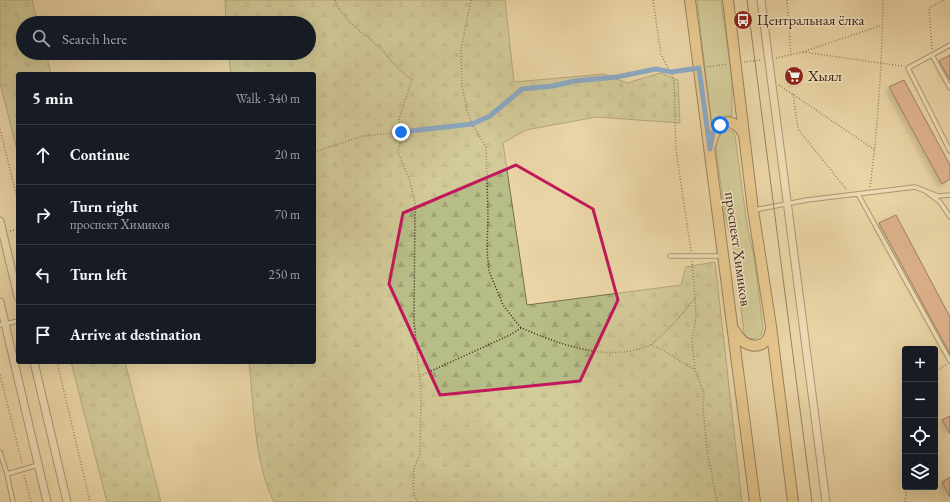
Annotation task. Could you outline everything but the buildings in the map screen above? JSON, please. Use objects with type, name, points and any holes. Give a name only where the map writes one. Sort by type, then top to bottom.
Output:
[{"type":"main road","name":"проспект Химиков","points":[[690,0],[755,502]]},
{"type":"main road","name":"проспект Химиков","points":[[728,0],[753,210],[771,326],[793,502]]},
{"type":"main road","points":[[710,149],[713,132],[717,127],[723,124],[730,123],[736,125],[740,128],[745,137]]},
{"type":"main road","points":[[733,327],[742,342],[755,346],[767,339],[771,326]]},
{"type":"street","points":[[761,0],[770,60],[826,502]]},
{"type":"street","points":[[0,221],[16,288]]},
{"type":"street","points":[[0,302],[3,325],[47,502]]},
{"type":"street","points":[[34,364],[67,502]]},
{"type":"lane","points":[[950,45],[908,68],[950,151]]},
{"type":"lane","points":[[932,55],[950,88]]},
{"type":"lane","points":[[753,210],[788,203],[915,187],[938,196],[950,195]]},
{"type":"lane","points":[[926,191],[940,202],[950,217]]},
{"type":"lane","points":[[858,194],[950,361]]},
{"type":"lane","points":[[670,256],[724,256]]},
{"type":"lane","points":[[3,325],[16,322]]},
{"type":"lane","points":[[0,452],[7,474],[13,502]]},
{"type":"lane","points":[[7,474],[38,464]]},
{"type":"path","points":[[335,0],[338,7],[351,25],[373,42],[412,80],[398,119],[401,132],[399,156],[409,178],[415,202],[414,321],[420,376],[420,454],[414,469],[413,484],[417,502]]},
{"type":"path","points":[[471,0],[461,50],[462,86],[467,110],[472,124],[486,147],[488,216],[486,250],[489,272],[503,305],[521,328],[568,346],[584,350],[617,352],[639,350],[652,345],[678,319],[695,298]]},
{"type":"path","points":[[653,0],[661,54],[671,72],[674,81],[676,150],[693,262],[696,317],[692,342],[695,370],[704,394],[703,408],[707,450],[717,502]]},
{"type":"path","points":[[787,0],[792,55]]},
{"type":"path","points":[[869,192],[875,150],[882,63],[883,0]]},
{"type":"path","points":[[932,55],[929,8],[944,0]]},
{"type":"path","points":[[770,60],[803,52],[882,26]]},
{"type":"path","points":[[803,52],[908,68]]},
{"type":"path","points":[[316,151],[364,136],[472,124],[490,116],[522,89],[553,86],[575,81],[617,77],[656,69],[671,72],[699,68]]},
{"type":"path","points":[[772,80],[875,150]]},
{"type":"path","points":[[793,94],[798,129],[851,195]]},
{"type":"path","points":[[0,128],[16,194]]},
{"type":"path","points":[[420,376],[510,335],[521,328]]},
{"type":"path","points":[[652,345],[663,350],[695,370]]},
{"type":"path","points":[[938,370],[950,361]]},
{"type":"path","points":[[57,364],[90,502]]},
{"type":"path","points":[[0,375],[31,502]]},
{"type":"path","points":[[905,502],[907,490]]},
{"type":"highlighted area","points":[[516,165],[593,209],[618,300],[580,381],[440,395],[389,284],[403,213]]},
{"type":"green space","points":[[0,0],[32,0],[36,16],[16,16],[16,60],[48,60],[51,72],[16,72],[16,146],[0,83]]},
{"type":"green space","points":[[225,0],[505,0],[514,82],[604,74],[627,83],[660,73],[678,80],[680,123],[596,117],[526,130],[503,143],[527,305],[681,285],[686,267],[715,262],[742,502],[274,502],[267,487],[262,470],[256,434],[249,364],[316,364],[316,72],[231,72],[229,60],[316,60],[316,16],[226,16]]},
{"type":"green space","points":[[697,0],[721,0],[732,80],[732,116],[725,116],[711,120]]},
{"type":"green space","points":[[724,129],[732,131],[735,136],[747,225],[755,262],[763,328],[761,335],[755,339],[747,338],[744,333],[734,251],[725,216],[715,141]]},
{"type":"green space","points":[[72,364],[126,364],[161,502],[107,502]]},
{"type":"tram line","points":[[747,0],[812,502]]},
{"type":"place","name":"Центральная ёлка","points":[[743,20]]},
{"type":"place","name":"Хыял","points":[[794,76]]},
{"type":"route","points":[[401,132],[472,124],[490,116],[522,89],[553,86],[587,79],[617,77],[656,69],[671,72],[699,68],[710,149],[713,132],[720,125]]}]
